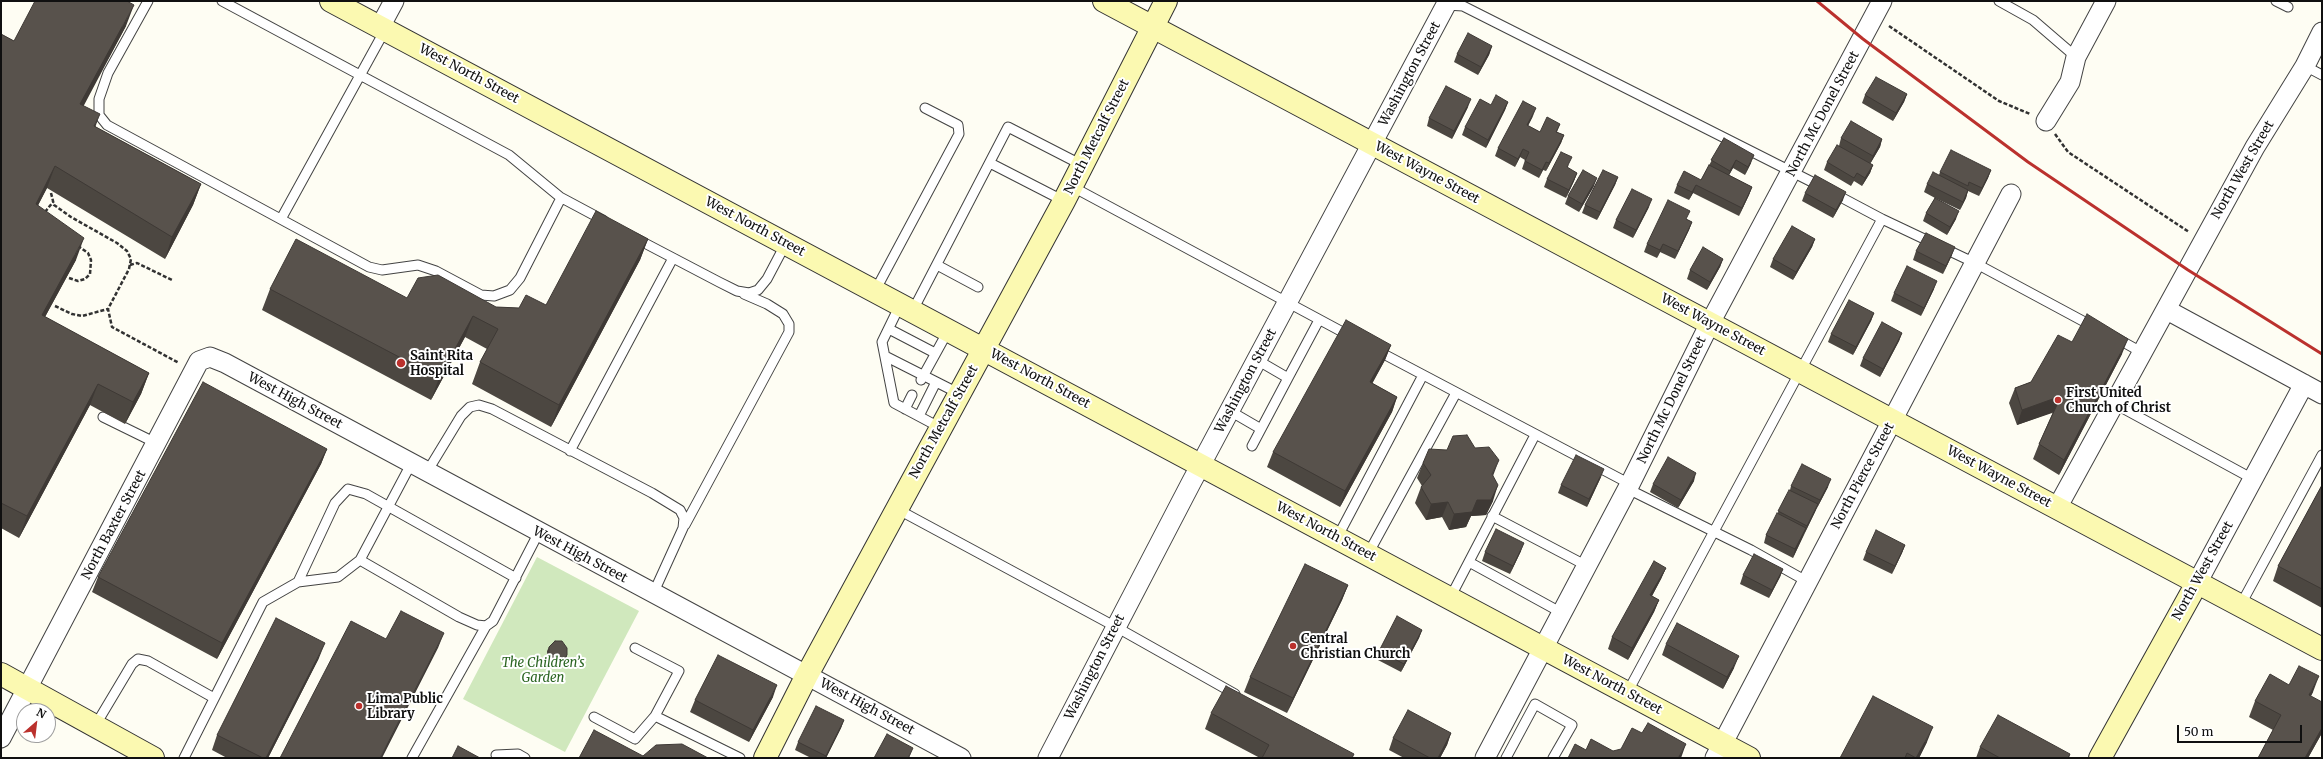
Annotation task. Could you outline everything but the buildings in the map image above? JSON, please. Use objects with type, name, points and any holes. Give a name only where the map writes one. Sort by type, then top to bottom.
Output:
[{"type":"main road","name":"West North Street","points":[[331,1],[1544,648],[1627,693],[1718,751],[1750,758]]},
{"type":"main road","name":"West Wayne Street","points":[[1104,1],[2322,649]]},
{"type":"main road","name":"North Metcalf Street","points":[[765,758],[807,675],[896,509],[1068,194],[1166,1]]},
{"type":"main road","name":"North West Street","points":[[2100,758],[2197,583]]},
{"type":"main road","points":[[1,674],[95,726],[142,755]]},
{"type":"street","points":[[383,28],[394,1]]},
{"type":"street","name":"North Mc Donel Street","points":[[1485,758],[1629,486],[1710,324],[1882,1]]},
{"type":"street","points":[[2046,121],[2070,82],[2076,57],[2106,1]]},
{"type":"street","name":"Washington Street","points":[[1048,758],[1201,465],[1373,144],[1446,2]]},
{"type":"street","name":"North West Street","points":[[2057,508],[2167,310],[2255,147],[2305,66],[2322,32]]},
{"type":"street","name":"North Pierce Street","points":[[1718,751],[2011,194]]},
{"type":"street","points":[[2167,310],[2322,394]]},
{"type":"street","name":"West High Street","points":[[199,361],[210,357],[225,363],[961,758]]},
{"type":"street","name":"North Baxter Street","points":[[1,738],[199,361]]},
{"type":"street","name":"North West Street","points":[[2197,583],[2304,384]]},
{"type":"lane","points":[[148,1],[108,73],[99,99],[99,115],[107,125],[368,267],[382,270],[418,265],[436,271],[481,296],[494,296],[510,290],[520,278],[561,198]]},
{"type":"lane","points":[[222,1],[509,155],[561,198],[610,224]]},
{"type":"lane","points":[[1999,1],[2033,20],[2076,57]]},
{"type":"lane","points":[[2276,1],[2288,7]]},
{"type":"lane","points":[[1446,2],[1463,6],[1793,170],[1882,219],[1975,263],[2143,353]]},
{"type":"lane","points":[[282,219],[360,76],[383,28]]},
{"type":"lane","points":[[2305,66],[2322,75]]},
{"type":"lane","points":[[875,291],[959,134],[958,125],[925,108]]},
{"type":"lane","points":[[941,428],[894,403],[882,342],[888,329],[906,308],[937,265],[1008,127],[1082,165]]},
{"type":"lane","points":[[990,163],[1068,194],[1288,303],[1808,582]]},
{"type":"lane","points":[[1627,693],[1882,219]]},
{"type":"lane","points":[[623,231],[737,291],[767,304],[783,314],[789,324],[788,332],[683,528],[653,594]]},
{"type":"lane","points":[[737,291],[749,294],[758,290],[767,279],[786,243]]},
{"type":"lane","points":[[570,451],[673,258]]},
{"type":"lane","points":[[937,265],[978,287]]},
{"type":"lane","points":[[1252,446],[1319,320]]},
{"type":"lane","points":[[888,329],[935,353]]},
{"type":"lane","points":[[922,378],[948,331]]},
{"type":"lane","points":[[885,356],[922,378],[936,382],[960,394]]},
{"type":"lane","points":[[1257,360],[1288,378]]},
{"type":"lane","points":[[1337,538],[1423,375]]},
{"type":"lane","points":[[919,416],[936,382]]},
{"type":"lane","points":[[1368,554],[1456,393]]},
{"type":"lane","points":[[905,409],[912,396]]},
{"type":"lane","points":[[2115,404],[2253,479]]},
{"type":"lane","points":[[184,758],[263,602],[298,582],[338,577],[360,560],[388,506],[419,468],[440,446],[461,416],[470,407],[479,405],[492,408],[680,510],[684,518],[683,528]]},
{"type":"lane","points":[[1230,411],[1261,429]]},
{"type":"lane","points":[[103,416],[156,443]]},
{"type":"lane","points":[[1450,598],[1535,435]]},
{"type":"lane","points":[[2240,606],[2322,455]]},
{"type":"lane","points":[[298,582],[335,503],[343,492],[354,489],[388,506],[516,578]]},
{"type":"lane","points":[[896,509],[1116,627],[1243,699]]},
{"type":"lane","points":[[1492,516],[1587,566]]},
{"type":"lane","points":[[412,758],[486,626],[493,621],[539,532]]},
{"type":"lane","points":[[360,560],[459,617],[477,625],[486,626]]},
{"type":"lane","points":[[1469,562],[1562,613]]},
{"type":"lane","points":[[594,717],[635,739],[655,716],[679,671],[635,648]]},
{"type":"lane","points":[[95,726],[132,664],[138,659],[148,661],[214,698]]},
{"type":"lane","points":[[1506,758],[1535,704],[1572,725],[1553,758]]},
{"type":"lane","points":[[655,716],[740,758]]},
{"type":"lane","points":[[496,755],[518,754],[525,758]]},
{"type":"path","points":[[51,193],[54,205],[71,217],[117,243],[127,251],[131,259],[130,265],[108,309],[112,327],[181,364]]},
{"type":"path","points":[[42,212],[47,211],[53,201]]},
{"type":"path","points":[[68,278],[78,281],[85,279],[90,274],[91,266],[88,253],[75,245]]},
{"type":"path","points":[[130,265],[137,263],[172,280]]},
{"type":"path","points":[[56,306],[72,314],[82,316],[108,309]]},
{"type":"green space","name":"The Children’s Garden","points":[[537,557],[639,611],[565,752],[463,699]]},
{"type":"railway","points":[[1817,1],[1863,39],[2028,162],[2188,270],[2322,354]]},
{"type":"place","name":"Saint Rita Hospital","points":[[401,363]]},
{"type":"place","name":"First United Church of Christ","points":[[2058,400]]},
{"type":"place","name":"Central Christian Church","points":[[1293,646]]},
{"type":"place","name":"Lima Public Library","points":[[359,706]]}]
